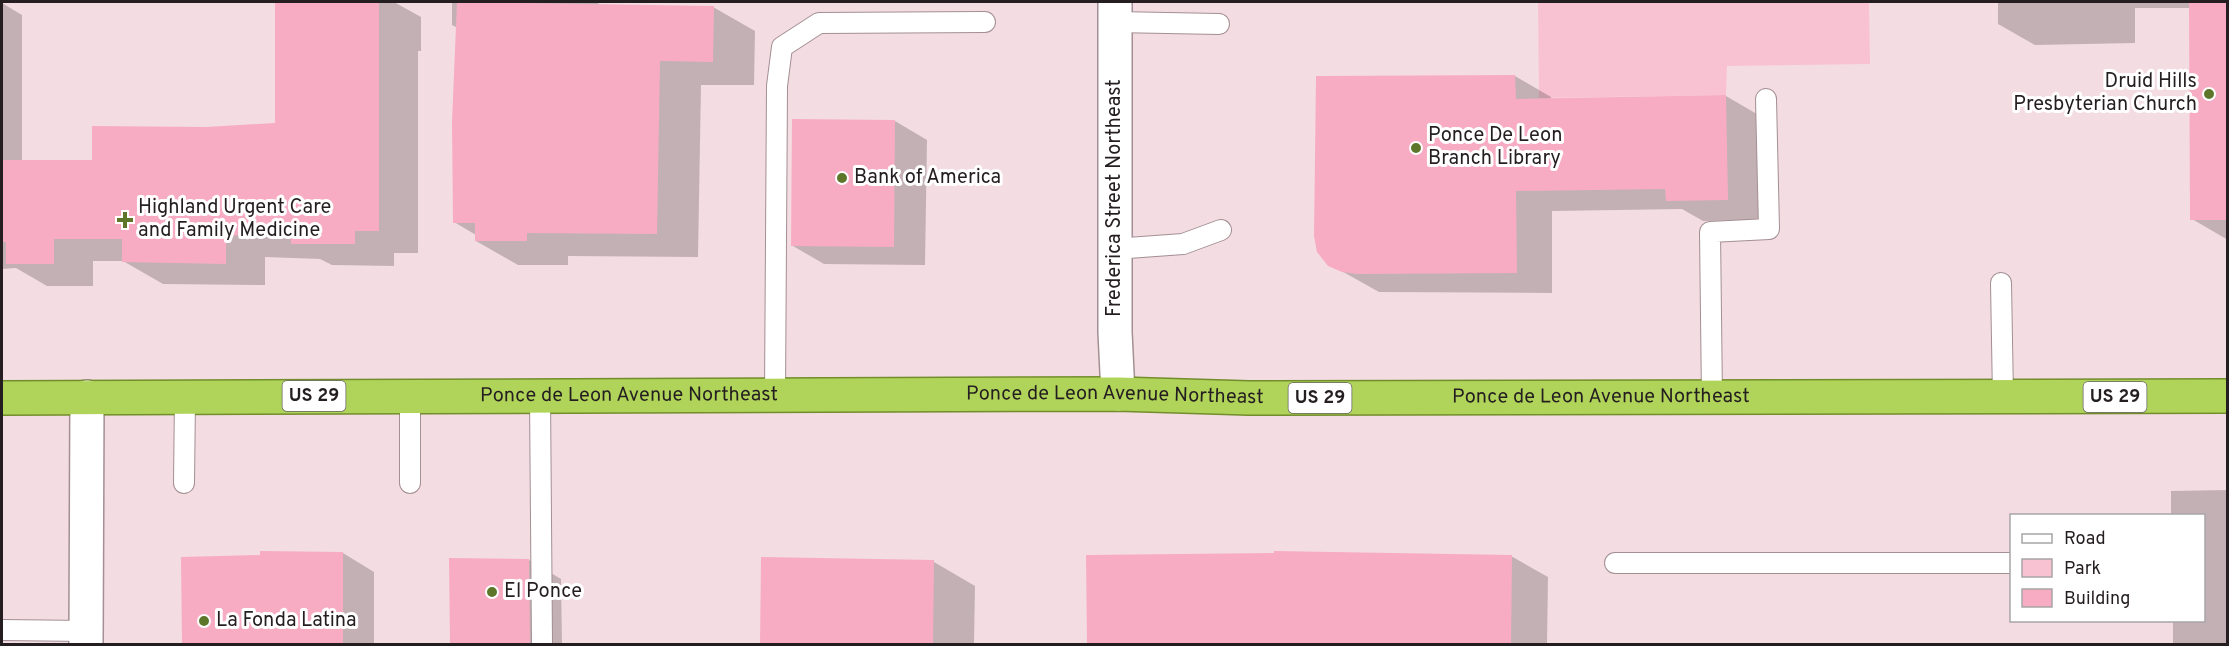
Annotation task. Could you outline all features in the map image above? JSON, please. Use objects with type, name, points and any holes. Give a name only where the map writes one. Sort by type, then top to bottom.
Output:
[{"type":"highway","name":"Ponce de Leon Avenue Northeast","points":[[2,398],[775,394],[1118,394],[1249,398],[2228,396]]},
{"type":"street","name":"Frederica Street Northeast","points":[[1116,12],[1114,249],[1118,394]]},
{"type":"street","points":[[86,638],[87,397]]},
{"type":"lane","points":[[1116,12],[1220,24]]},
{"type":"lane","points":[[775,394],[777,86],[782,47],[819,23],[985,22]]},
{"type":"lane","points":[[1712,398],[1710,232],[1768,229],[1766,99]]},
{"type":"lane","points":[[1114,249],[1183,244],[1221,230]]},
{"type":"lane","points":[[2001,284],[2003,397]]},
{"type":"lane","points":[[410,396],[410,483]]},
{"type":"lane","points":[[540,396],[542,645]]},
{"type":"lane","points":[[184,483],[185,397]]},
{"type":"lane","points":[[1615,563],[2010,563]]},
{"type":"lane","points":[[2,630],[86,638]]},
{"type":"green space","points":[[1538,2],[1869,2],[1870,64],[1727,66],[1726,95],[1539,98]]},
{"type":"building","points":[[275,2],[379,2],[379,231],[355,231],[355,244],[291,244],[291,237],[226,235],[226,264],[122,262],[122,239],[54,239],[54,264],[6,264],[6,242],[2,242],[2,160],[92,160],[92,126],[206,127],[275,123]]},
{"type":"building","points":[[457,2],[714,6],[713,62],[660,61],[657,234],[527,233],[527,241],[475,241],[475,223],[453,223],[452,122]]},
{"type":"building","name":"Druid Hills Presbyterian Church","points":[[2189,2],[2228,2],[2228,220],[2190,220]]},
{"type":"building","name":"Ponce De Leon Branch Library","points":[[1515,75],[1516,99],[1726,95],[1728,200],[1666,201],[1665,189],[1516,191],[1517,273],[1357,274],[1342,272],[1328,266],[1317,252],[1314,236],[1316,76]]},
{"type":"building","points":[[792,119],[895,120],[894,247],[791,246]]},
{"type":"building","points":[[260,551],[343,552],[343,645],[182,645],[181,557],[260,555]]},
{"type":"building","points":[[1274,551],[1512,555],[1511,645],[1087,645],[1086,555],[1274,553]]},
{"type":"building","points":[[761,557],[934,560],[933,645],[760,645]]},
{"type":"building","points":[[449,558],[529,559],[530,645],[450,645]]},
{"type":"place","name":"Druid Hills Presbyterian Church","points":[[2209,94]]},
{"type":"place","name":"Ponce De Leon Branch Library","points":[[1416,148]]},
{"type":"place","name":"Bank of America","points":[[842,178]]},
{"type":"place","name":"Highland Urgent Care and Family Medicine","points":[[125,220]]},
{"type":"place","name":"El Ponce","points":[[492,592]]},
{"type":"place","name":"La Fonda Latina","points":[[204,621]]}]
